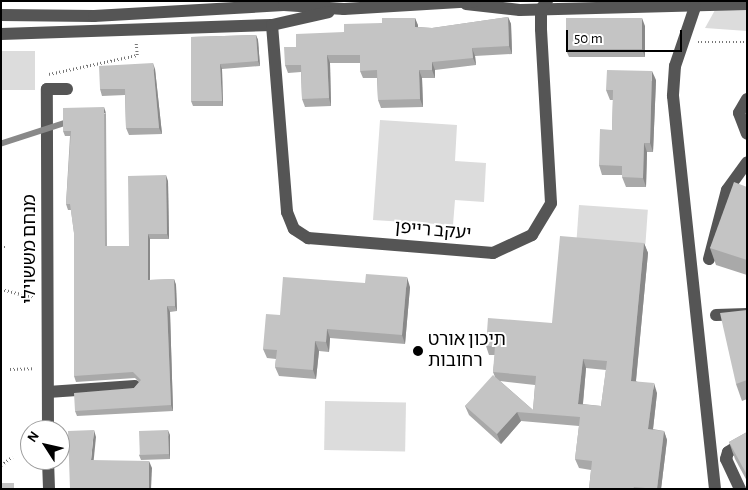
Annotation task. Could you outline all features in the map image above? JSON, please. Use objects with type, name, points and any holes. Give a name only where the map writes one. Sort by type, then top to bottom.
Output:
[{"type":"street","points":[[1,15],[174,7],[284,5],[344,9],[471,2],[496,9],[544,5],[747,4]]},
{"type":"street","name":"יעקב רייפן","points":[[272,25],[287,212],[294,229],[308,238],[493,253],[532,235],[551,203],[544,5]]},
{"type":"street","points":[[695,7],[677,59],[672,96],[715,489]]},
{"type":"street","points":[[1,34],[136,32],[272,25],[344,9]]},
{"type":"street","points":[[47,89],[67,90]]},
{"type":"street","name":"מנחם מששוילי","points":[[47,89],[48,420]]},
{"type":"street","points":[[747,99],[739,113],[747,134]]},
{"type":"street","points":[[709,259],[727,190],[747,162]]},
{"type":"street","points":[[716,315],[747,314]]},
{"type":"street","points":[[48,392],[135,386]]},
{"type":"street","points":[[740,489],[726,459],[728,452],[747,440]]},
{"type":"street","points":[[48,470],[49,489]]},
{"type":"path","points":[[47,89],[47,75],[137,55],[136,32]]},
{"type":"path","points":[[677,59],[695,42],[747,42]]},
{"type":"path","points":[[1,247],[6,247]]},
{"type":"path","points":[[1,289],[48,301]]},
{"type":"path","points":[[10,369],[48,367]]},
{"type":"path","points":[[1,465],[12,457]]},
{"type":"shaded area","points":[[747,8],[747,31],[705,28],[715,10]]},
{"type":"shaded area","points":[[1,51],[35,51],[35,90],[1,90]]},
{"type":"shaded area","points":[[380,120],[457,125],[455,161],[486,163],[484,202],[455,200],[453,225],[373,220]]},
{"type":"shaded area","points":[[579,205],[648,210],[645,244],[577,239]]},
{"type":"shaded area","points":[[325,401],[406,402],[405,451],[324,450]]},
{"type":"building","points":[[508,17],[509,46],[472,48],[473,58],[432,62],[432,70],[419,70],[420,99],[378,100],[377,70],[360,71],[360,55],[327,55],[329,98],[302,99],[301,65],[285,65],[284,47],[296,47],[296,34],[344,32],[344,24],[382,23],[382,18],[415,18],[415,27],[432,28]]},
{"type":"building","points":[[566,18],[642,18],[642,49],[566,49]]},
{"type":"building","points":[[256,35],[258,61],[220,64],[222,101],[191,101],[191,37]]},
{"type":"building","points":[[153,63],[159,128],[126,128],[125,89],[100,89],[99,66]]},
{"type":"building","points":[[607,70],[652,71],[650,143],[644,143],[643,178],[622,177],[622,166],[599,165],[600,129],[612,130],[613,90],[606,90]]},
{"type":"building","points":[[104,107],[105,246],[129,246],[128,176],[166,175],[167,234],[148,234],[148,280],[174,279],[175,306],[167,306],[171,405],[75,411],[74,393],[134,388],[141,380],[133,372],[74,376],[74,233],[70,204],[66,204],[71,131],[63,131],[63,108]]},
{"type":"building","points":[[734,182],[747,187],[747,260],[710,248]]},
{"type":"building","points":[[560,236],[644,243],[631,381],[654,383],[648,429],[664,431],[657,489],[634,487],[633,489],[589,489],[592,461],[575,459],[580,417],[517,412],[497,434],[465,406],[493,375],[533,410],[536,376],[493,372],[495,346],[486,346],[488,318],[552,323]],"holes":[[[583,359],[607,361],[601,406],[578,404]]]},
{"type":"building","points":[[366,274],[407,277],[402,335],[327,329],[326,342],[315,341],[313,370],[275,367],[277,350],[263,349],[266,314],[280,315],[283,277],[365,283]]},
{"type":"building","points":[[747,310],[747,380],[736,384],[720,313]]},
{"type":"building","points":[[94,430],[91,460],[149,461],[149,489],[70,489],[70,431]]},
{"type":"building","points":[[168,430],[169,454],[140,455],[139,431]]},
{"type":"building","points":[[747,432],[747,475],[729,442]]},
{"type":"building","points":[[1,483],[14,483],[14,489],[1,489]]},
{"type":"place","name":"תיכון אורט רחובות","points":[[418,351]]}]
